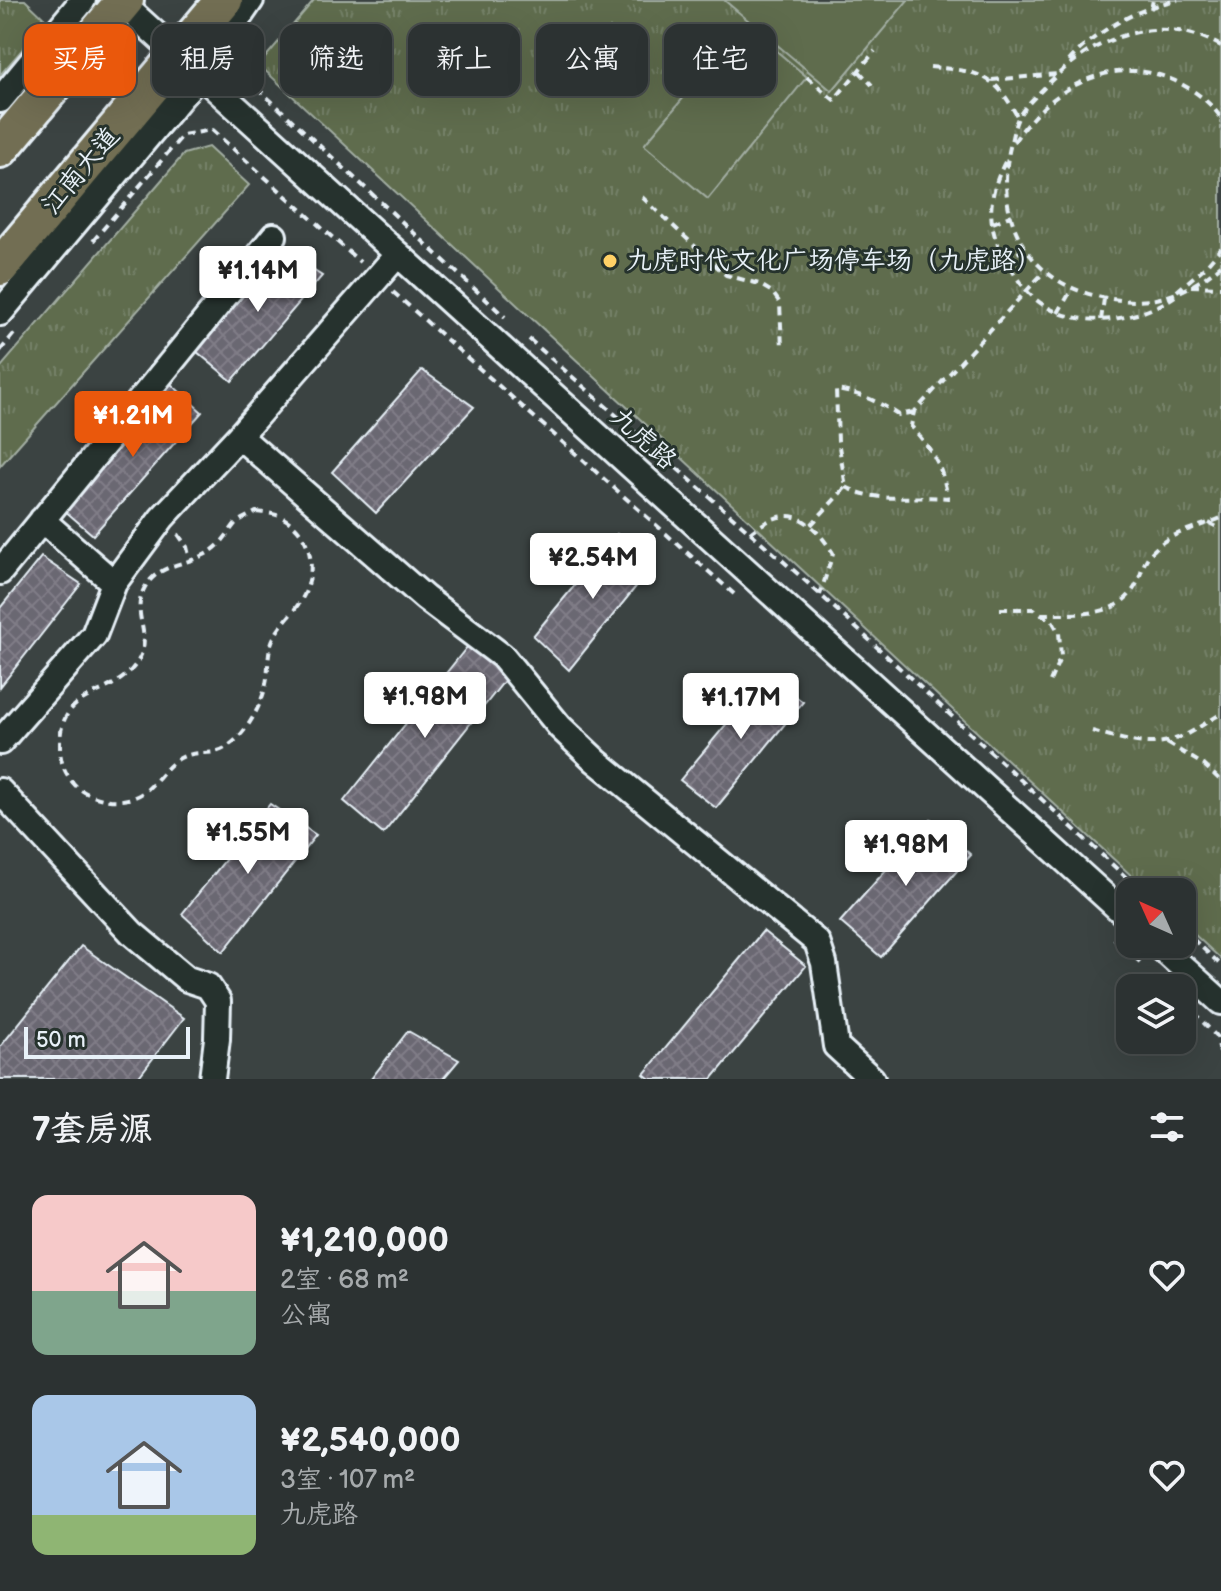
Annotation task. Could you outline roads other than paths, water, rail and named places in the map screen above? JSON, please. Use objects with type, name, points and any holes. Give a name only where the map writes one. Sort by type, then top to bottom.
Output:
[{"type":"highway","points":[[0,149],[122,1]]},
{"type":"highway","name":"江南大道","points":[[222,24],[241,1]]},
{"type":"highway","name":"江南大道","points":[[0,267],[159,96]]},
{"type":"street","points":[[0,100],[83,0]]},
{"type":"street","name":"九虎路","points":[[122,1],[152,29]]},
{"type":"street","points":[[0,313],[165,96]]},
{"type":"street","name":"九虎路","points":[[224,96],[1116,906]]},
{"type":"street","points":[[0,572],[274,236]]},
{"type":"street","points":[[0,742],[94,635],[114,583],[162,518],[239,436],[398,254]]},
{"type":"street","points":[[239,436],[425,598],[502,656],[560,727],[596,761],[817,942],[824,963],[836,1046],[872,1079]]},
{"type":"street","points":[[42,520],[114,583]]},
{"type":"street","points":[[0,791],[132,933],[187,979],[208,986],[218,1001],[212,1079]]},
{"type":"street","points":[[1172,958],[1221,1002]]},
{"type":"place","name":"九虎时代文化广场停车场（九虎路）","points":[[610,261]]}]
